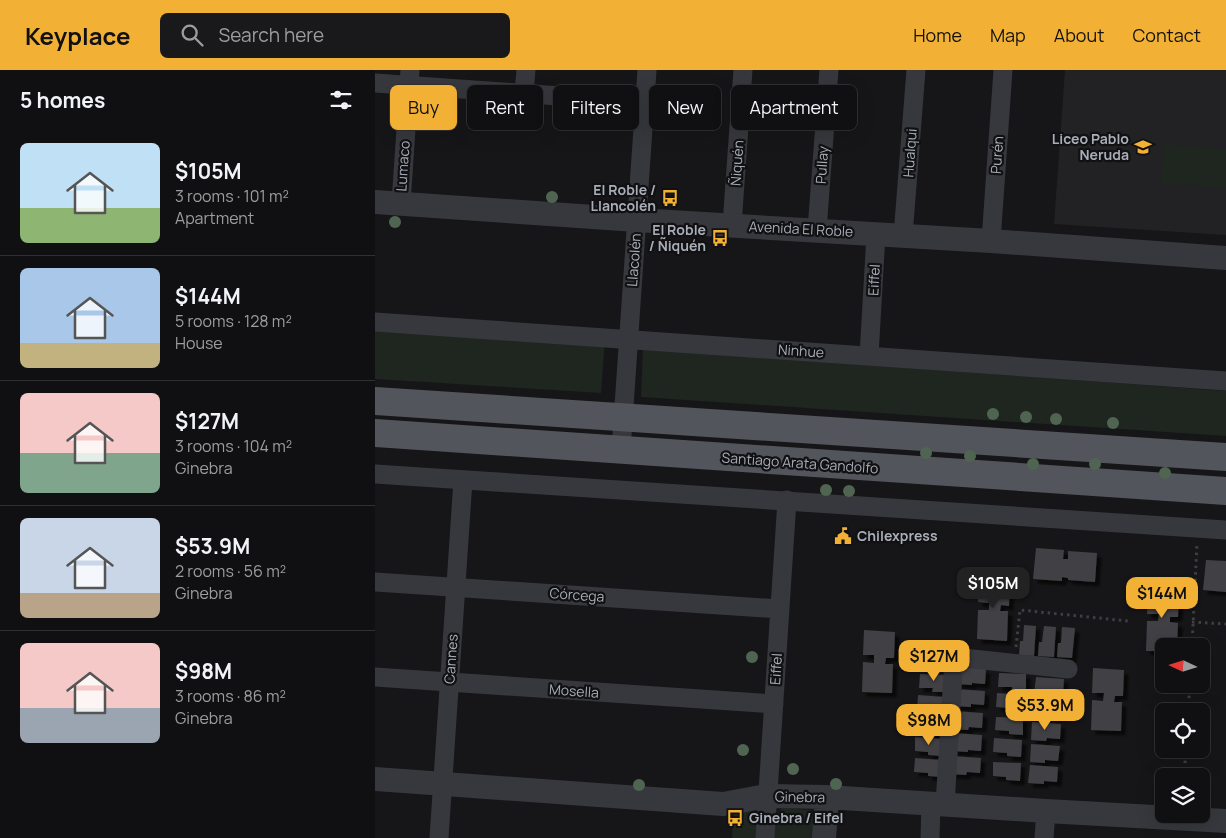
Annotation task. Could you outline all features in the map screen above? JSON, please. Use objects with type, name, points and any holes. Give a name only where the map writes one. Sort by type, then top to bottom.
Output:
[{"type":"main road","points":[[375,401],[1226,457]]},
{"type":"main road","name":"Santiago Arata Gandolfo","points":[[375,433],[1226,491]]},
{"type":"street","points":[[525,85],[526,70]]},
{"type":"street","name":"Llacolén","points":[[621,450],[647,70]]},
{"type":"street","name":"Ñiquén","points":[[732,226],[743,70]]},
{"type":"street","name":"Pullay","points":[[817,230],[829,70]]},
{"type":"street","name":"Hualqui","points":[[903,236],[916,70]]},
{"type":"street","name":"Purén","points":[[991,241],[1003,70]]},
{"type":"street","points":[[375,83],[409,78],[467,86]]},
{"type":"street","name":"Lumaco","points":[[401,203],[409,78]]},
{"type":"street","points":[[543,95],[645,102]]},
{"type":"street","name":"Avenida El Roble","points":[[375,202],[991,241],[1226,258]]},
{"type":"street","name":"Eiffel","points":[[869,356],[876,234]]},
{"type":"street","name":"Ninhue","points":[[375,322],[1226,381]]},
{"type":"street","points":[[375,474],[1226,530]]},
{"type":"street","name":"Cannes","points":[[439,838],[463,480]]},
{"type":"street","name":"Eiffel","points":[[765,838],[787,500]]},
{"type":"street","name":"Córcega","points":[[375,582],[780,609]]},
{"type":"street","points":[[930,838],[938,804],[954,656],[1068,669]]},
{"type":"street","name":"Mosella","points":[[375,678],[773,704]]},
{"type":"street","name":"Ginebra","points":[[375,780],[723,804],[767,796],[827,797],[1046,812],[1226,821]]},
{"type":"street","points":[[824,838],[827,797]]},
{"type":"street","points":[[1044,838],[1046,812]]},
{"type":"path","points":[[1192,638],[1198,528]]},
{"type":"path","points":[[1014,663],[1020,610],[1127,622]]},
{"type":"path","points":[[1192,622],[1226,624]]},
{"type":"shaded area","name":"Liceo Pablo Neruda","points":[[1065,70],[1226,70],[1226,235],[1054,224]]},
{"type":"shaded area","points":[[1164,144],[1226,149],[1226,188],[1161,183]]},
{"type":"shaded area","points":[[375,326],[605,339],[601,393],[375,379]]},
{"type":"shaded area","points":[[643,349],[1226,391],[1226,436],[641,397]]},
{"type":"shaded area","points":[[782,808],[811,810],[819,817],[817,838],[773,838],[775,816]]},
{"type":"shaded area","points":[[756,810],[762,816],[760,838],[732,838],[734,813]]},
{"type":"building","points":[[1036,548],[1064,550],[1063,559],[1068,559],[1068,551],[1097,553],[1095,582],[1068,580],[1068,578],[1062,577],[1062,581],[1033,579]]},
{"type":"building","points":[[1206,560],[1226,561],[1226,592],[1203,590]]},
{"type":"building","points":[[979,578],[1010,579],[1009,606],[1001,605],[1000,611],[1008,611],[1007,641],[977,639],[978,610],[989,610],[989,603],[978,602]]},
{"type":"building","points":[[1148,589],[1179,590],[1178,617],[1170,617],[1170,622],[1178,623],[1177,638],[1155,638],[1155,651],[1146,651],[1147,621],[1158,621],[1159,614],[1147,614]]},
{"type":"building","points":[[1024,625],[1036,626],[1034,656],[1019,655],[1020,641],[1023,641]]},
{"type":"building","points":[[1044,626],[1056,627],[1054,657],[1038,656],[1039,642],[1042,642]]},
{"type":"building","points":[[1062,627],[1075,628],[1072,658],[1057,657],[1058,643],[1061,643]]},
{"type":"building","points":[[864,630],[895,632],[894,658],[886,658],[885,664],[893,664],[892,693],[862,692],[863,662],[874,663],[874,655],[863,655]]},
{"type":"building","points":[[921,650],[948,651],[947,668],[934,668],[933,664],[920,664]]},
{"type":"building","points":[[957,667],[986,669],[985,684],[956,684]]},
{"type":"building","points":[[1093,668],[1124,670],[1123,696],[1115,696],[1114,702],[1122,702],[1121,731],[1091,730],[1092,700],[1103,701],[1104,693],[1092,693]]},
{"type":"building","points":[[999,673],[1026,674],[1026,691],[1012,691],[1012,687],[998,687]]},
{"type":"building","points":[[920,674],[947,675],[946,692],[932,692],[933,688],[919,688]]},
{"type":"building","points":[[1036,677],[1064,679],[1063,694],[1050,693],[1050,696],[1034,694]]},
{"type":"building","points":[[956,689],[985,691],[984,705],[971,704],[971,707],[955,706]]},
{"type":"building","points":[[997,693],[1025,695],[1024,712],[996,707]]},
{"type":"building","points":[[918,695],[945,697],[945,714],[917,709]]},
{"type":"building","points":[[1033,699],[1062,701],[1061,717],[1032,717]]},
{"type":"building","points":[[954,711],[983,713],[982,728],[969,727],[968,730],[953,729]]},
{"type":"building","points":[[916,717],[944,718],[943,735],[915,730]]},
{"type":"building","points":[[996,717],[1023,718],[1023,735],[995,730]]},
{"type":"building","points":[[1032,722],[1061,724],[1060,739],[1047,738],[1046,741],[1031,740]]},
{"type":"building","points":[[953,733],[982,735],[981,751],[952,751]]},
{"type":"building","points":[[915,737],[943,739],[942,756],[928,755],[928,752],[915,751]]},
{"type":"building","points":[[994,738],[1022,740],[1021,757],[993,752]]},
{"type":"building","points":[[1031,744],[1060,746],[1058,761],[1045,760],[1045,763],[1030,762]]},
{"type":"building","points":[[952,756],[981,758],[980,773],[967,772],[966,775],[951,774]]},
{"type":"building","points":[[915,758],[942,760],[942,777],[914,772]]},
{"type":"building","points":[[993,762],[1021,763],[1020,781],[1006,780],[1006,777],[993,776]]},
{"type":"building","points":[[1030,765],[1058,767],[1057,782],[1044,781],[1044,784],[1028,783]]},
{"type":"place","name":"Liceo Pablo Neruda","points":[[1143,147]]},
{"type":"place","name":"El Roble / Llancolén","points":[[670,198]]},
{"type":"place","name":"El Roble / Ñiquén","points":[[720,238]]},
{"type":"place","name":"Chilexpress","points":[[843,536]]},
{"type":"place","name":"Ginebra / Eifel","points":[[735,818]]}]
